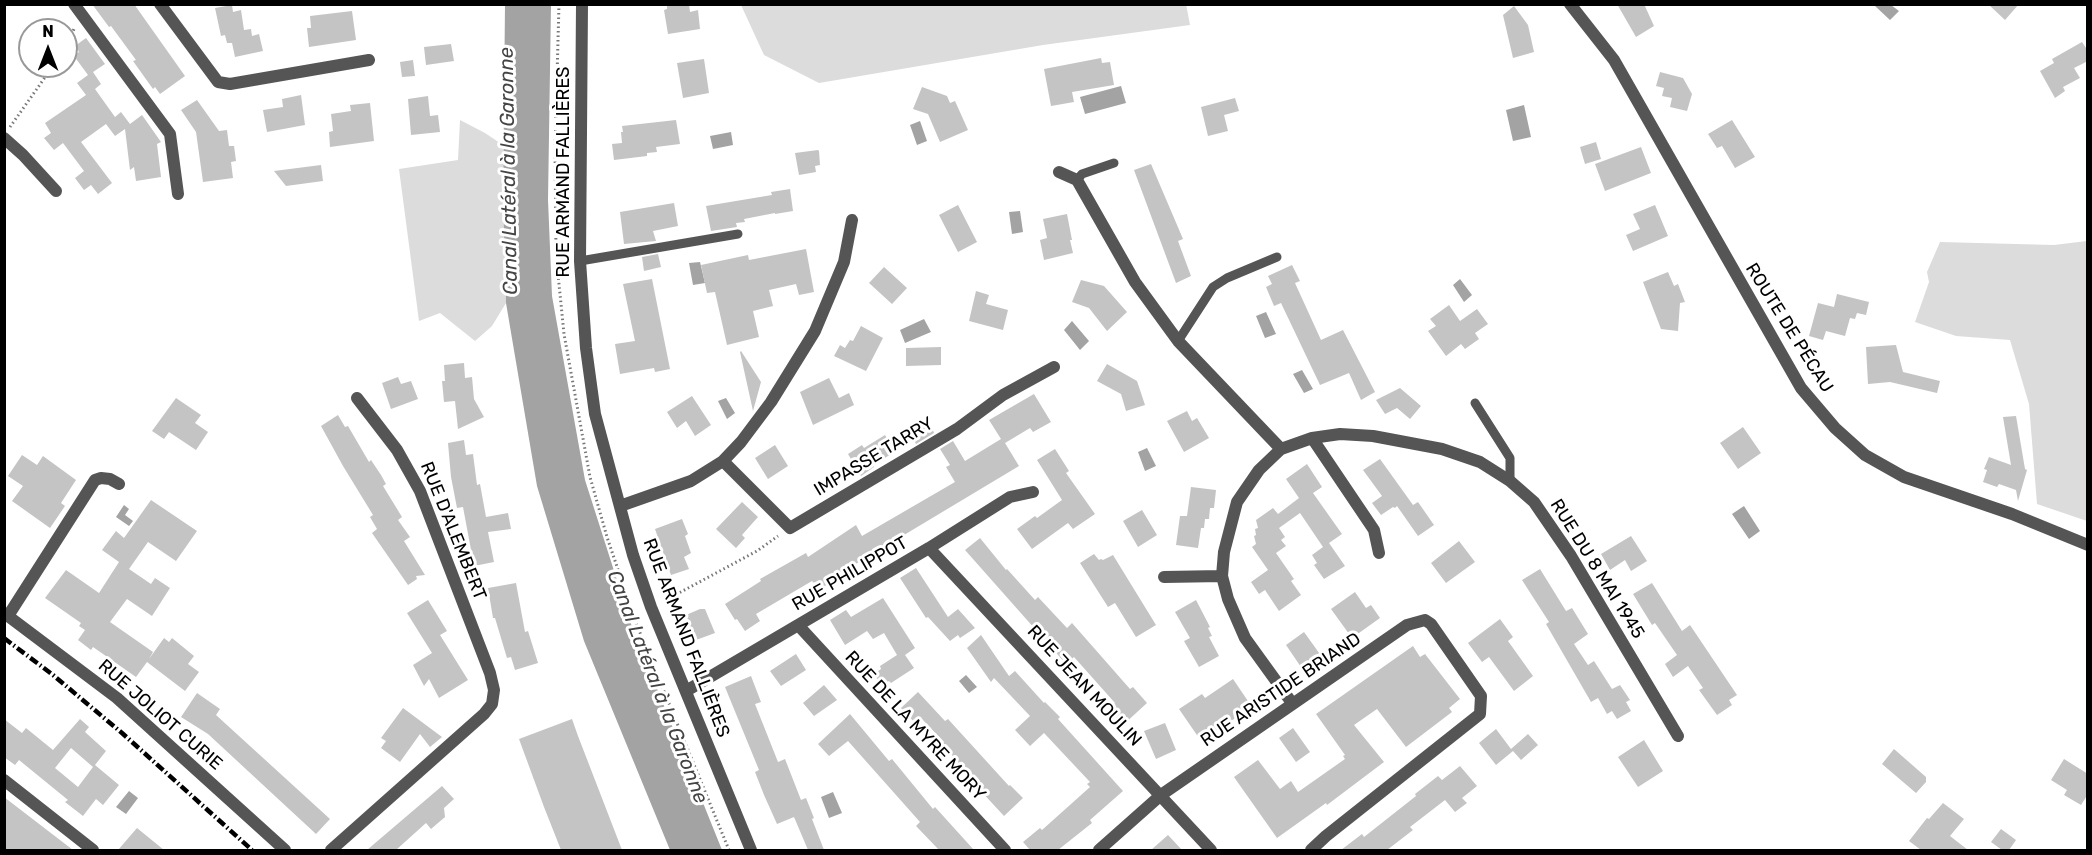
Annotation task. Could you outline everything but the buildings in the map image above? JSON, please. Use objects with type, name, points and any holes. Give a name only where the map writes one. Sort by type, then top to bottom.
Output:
[{"type":"street","points":[[160,4],[218,82],[230,84],[369,60]]},
{"type":"street","name":"RUE ARMAND FALLIÈRES","points":[[582,4],[580,261],[590,387],[633,555],[651,607],[752,850]]},
{"type":"street","name":"ROUTE DE PÉCAU","points":[[1570,4],[1614,60],[1801,388],[1834,428],[1865,455],[1904,477],[2012,514],[2088,545]]},
{"type":"street","points":[[78,10],[170,134],[178,194]]},
{"type":"street","points":[[4,138],[56,191]]},
{"type":"street","points":[[1059,172],[1077,180],[1135,282],[1178,341],[1281,449]]},
{"type":"street","points":[[620,506],[691,481],[723,461],[741,442],[771,402],[815,331],[844,262],[852,220]]},
{"type":"street","name":"IMPASSE TARRY","points":[[790,528],[957,429],[1003,394],[1054,367]]},
{"type":"street","name":"RUE D'ALEMBERT","points":[[331,850],[484,714],[492,704],[494,690],[490,673],[420,491],[398,450],[357,398]]},
{"type":"street","name":"RUE DU 8 MAI 1945","points":[[1292,703],[1245,638],[1228,599],[1222,576],[1224,552],[1237,502],[1259,470],[1281,449],[1312,438],[1340,434],[1372,436],[1442,449],[1480,462],[1510,481],[1534,502],[1571,556],[1678,736]]},
{"type":"street","points":[[1312,438],[1374,530],[1379,553]]},
{"type":"street","points":[[723,461],[790,528]]},
{"type":"street","points":[[6,615],[95,480],[101,477],[118,484]]},
{"type":"street","name":"RUE PHILIPPOT","points":[[686,691],[929,548],[1010,496],[1033,492]]},
{"type":"street","name":"RUE JEAN MOULIN","points":[[929,548],[1211,850]]},
{"type":"street","points":[[1164,577],[1222,576]]},
{"type":"street","name":"RUE JOLIOT CURIE","points":[[6,615],[117,698],[285,850]]},
{"type":"street","name":"RUE ARISTIDE BRIAND","points":[[1099,850],[1161,795],[1407,625],[1425,620],[1431,624],[1481,696],[1480,714],[1311,850]]},
{"type":"street","name":"RUE DE LA MYRE MORY","points":[[798,625],[1005,850]]},
{"type":"street","points":[[4,780],[93,850]]},
{"type":"lane","points":[[1077,180],[1082,174],[1114,163]]},
{"type":"lane","points":[[580,261],[738,234]]},
{"type":"lane","points":[[1178,341],[1213,287],[1227,278],[1277,256]]},
{"type":"lane","points":[[1475,403],[1510,458],[1510,481]]},
{"type":"path","points":[[4,132],[12,126],[45,78]]},
{"type":"path","points":[[651,607],[757,551],[790,528]]},
{"type":"shaded area","points":[[1186,4],[1190,25],[1043,45],[819,83],[764,55],[741,5]]},
{"type":"shaded area","points":[[460,120],[503,145],[506,303],[492,326],[475,341],[440,313],[419,321],[399,169],[458,160]]},
{"type":"shaded area","points":[[2088,241],[2087,521],[2037,504],[2029,404],[2010,340],[1956,336],[1915,322],[1929,282],[1927,272],[1940,242],[2054,245]]},
{"type":"water","name":"Canal Latéral à la Garonne","points":[[505,5],[551,5],[548,200],[552,296],[585,480],[631,624],[722,850],[670,850],[584,641],[537,486],[506,303],[503,199]]},
{"type":"water","points":[[1876,5],[1891,5],[1899,11],[1890,20]]},
{"type":"water","points":[[1121,86],[1126,103],[1085,114],[1080,97]]},
{"type":"water","points":[[1524,105],[1531,137],[1513,141],[1506,110]]},
{"type":"water","points":[[920,121],[927,141],[917,145],[910,125]]},
{"type":"water","points":[[731,132],[733,145],[713,149],[710,136]]},
{"type":"water","points":[[1020,211],[1023,232],[1012,234],[1009,212]]},
{"type":"water","points":[[700,262],[705,283],[693,285],[689,263]]},
{"type":"water","points":[[1460,279],[1472,295],[1464,302],[1453,285]]},
{"type":"water","points":[[1266,312],[1276,334],[1265,338],[1256,316]]},
{"type":"water","points":[[924,319],[931,332],[905,343],[900,330]]},
{"type":"water","points":[[1072,321],[1089,341],[1080,350],[1064,330]]},
{"type":"water","points":[[1302,370],[1313,389],[1304,393],[1293,374]]},
{"type":"water","points":[[726,398],[735,413],[727,419],[718,401]]},
{"type":"water","points":[[1147,448],[1156,466],[1145,471],[1138,452]]},
{"type":"water","points":[[124,505],[129,509],[125,515],[133,521],[129,526],[116,517]]},
{"type":"water","points":[[1744,506],[1760,531],[1749,539],[1732,514]]},
{"type":"water","points":[[966,675],[977,687],[969,693],[959,681]]},
{"type":"water","points":[[129,791],[138,798],[126,814],[116,807]]},
{"type":"water","points":[[833,792],[842,813],[829,818],[821,797]]},
{"type":"railway","points":[[4,638],[53,675],[122,733],[252,850]]}]
